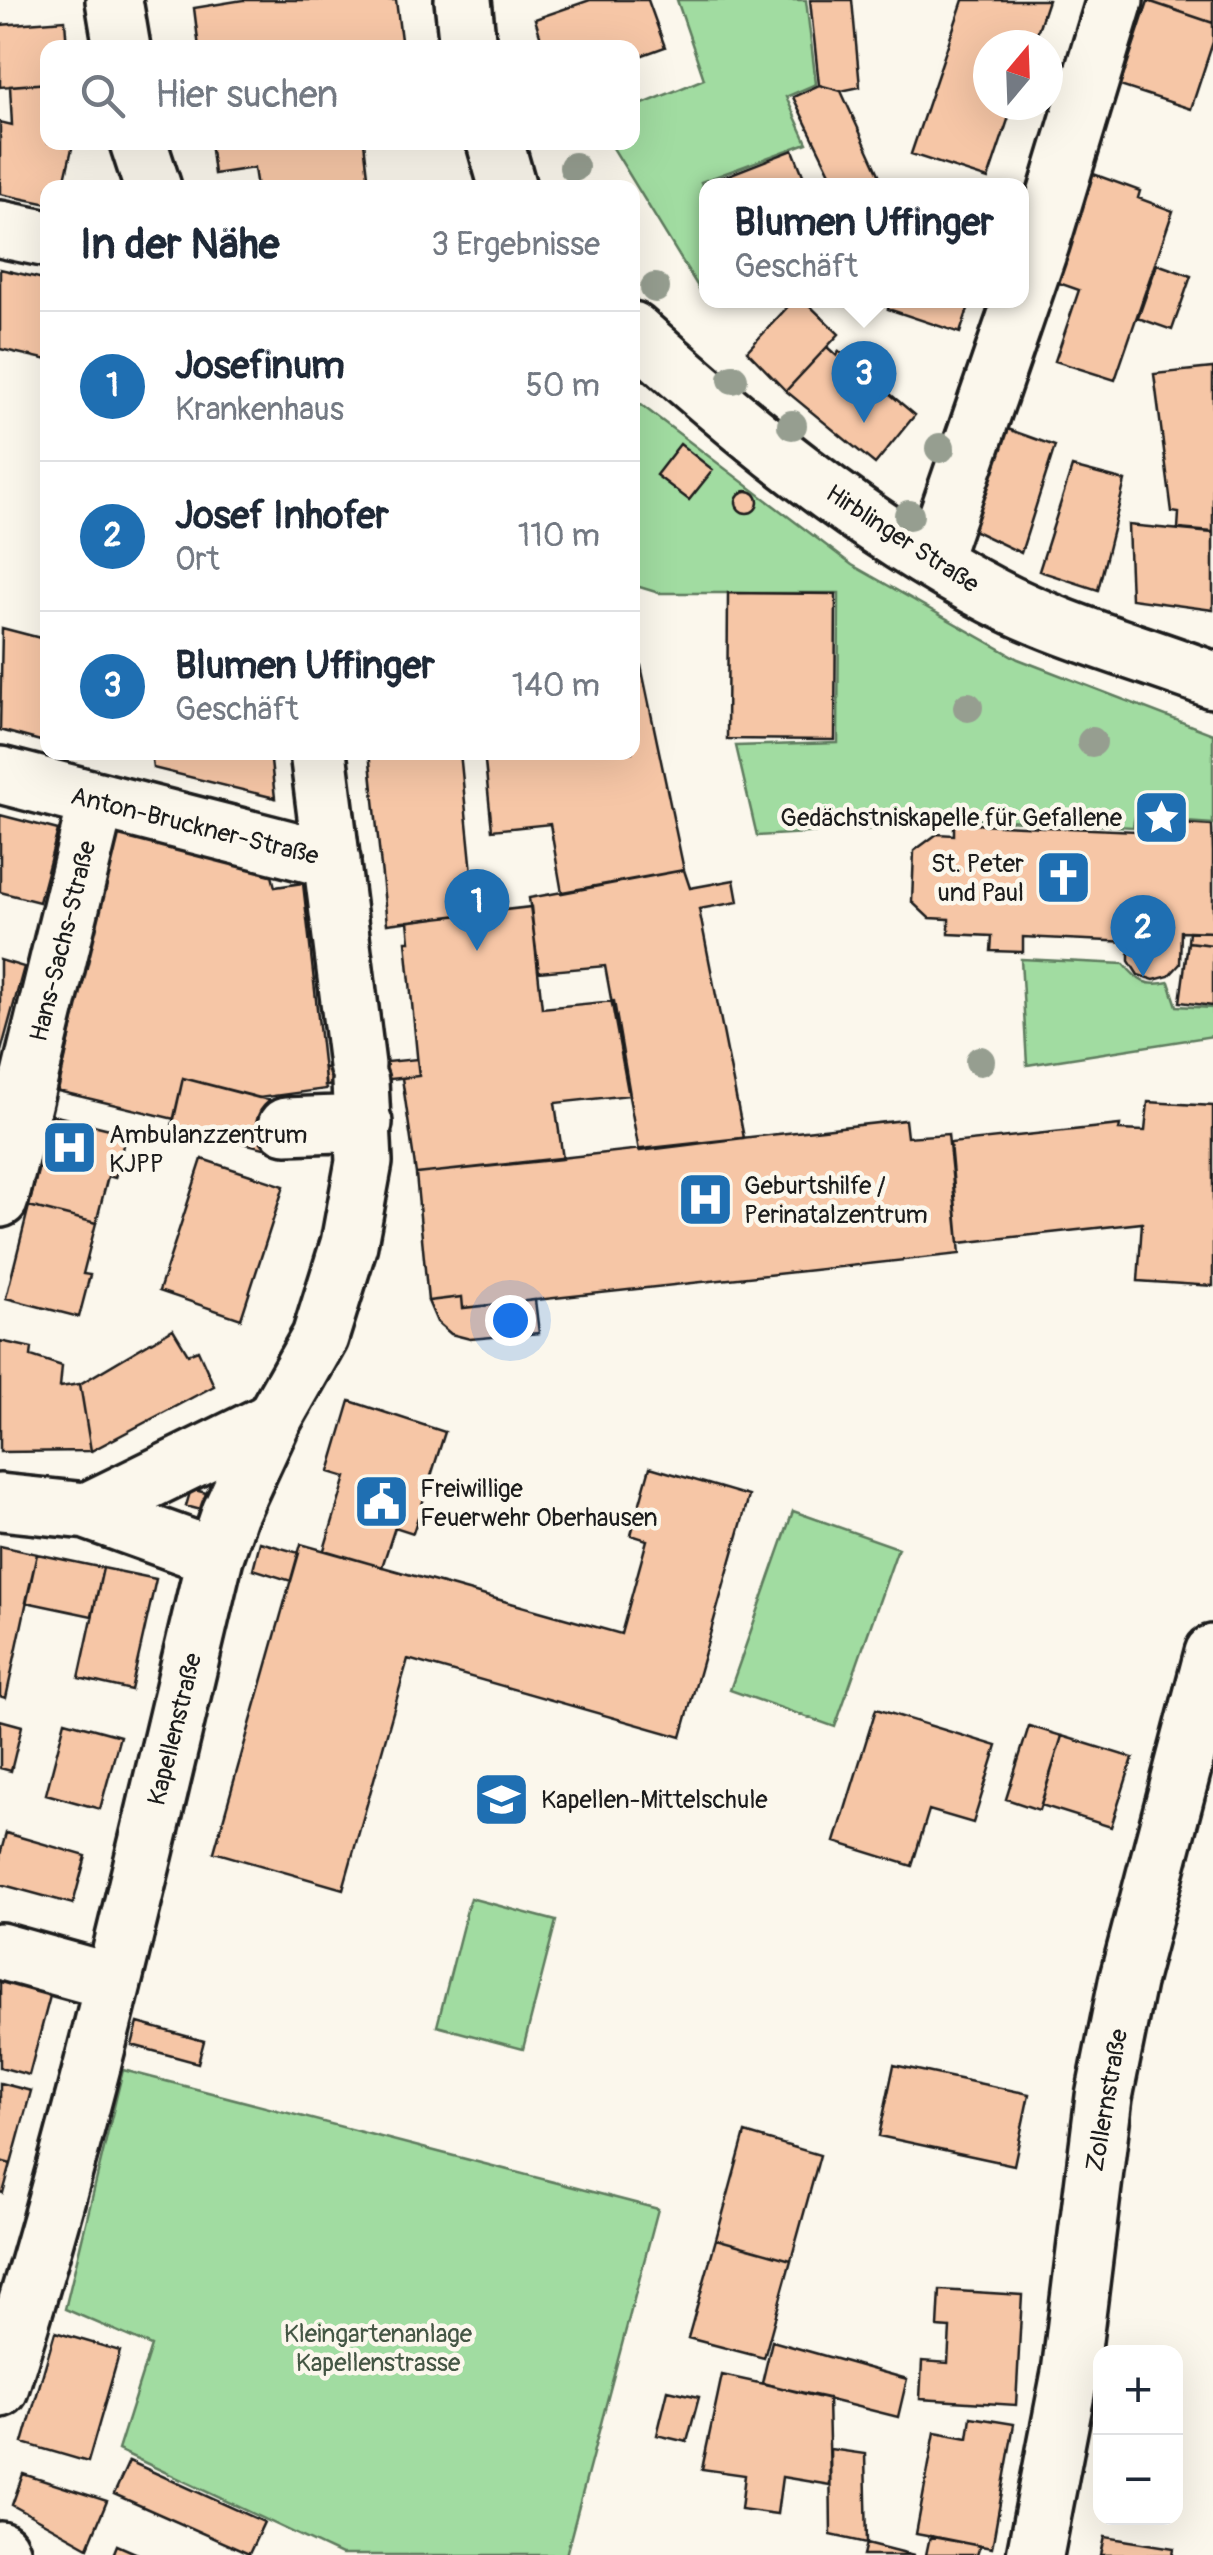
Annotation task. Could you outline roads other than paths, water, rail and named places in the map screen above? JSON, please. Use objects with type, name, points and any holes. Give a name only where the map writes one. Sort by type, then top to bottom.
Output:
[{"type":"street","points":[[114,0],[121,40]]},
{"type":"street","points":[[463,0],[467,40]]},
{"type":"street","points":[[1029,279],[1116,0]]},
{"type":"street","points":[[141,150],[150,180]]},
{"type":"street","points":[[497,150],[506,180]]},
{"type":"street","points":[[0,229],[40,237]]},
{"type":"street","points":[[932,560],[1019,308]]},
{"type":"street","name":"Hirblinger Straße","points":[[640,337],[818,484],[932,560],[995,597],[1213,680]]},
{"type":"street","name":"Kapellenstraße","points":[[0,2389],[33,2285],[112,1982],[216,1557],[230,1514],[272,1420],[320,1337],[348,1244],[364,1162],[360,1090],[319,760]]},
{"type":"street","name":"Anton-Bruckner-Straße","points":[[0,775],[332,860]]},
{"type":"street","name":"Hans-Sachs-Straße","points":[[0,1199],[97,800]]},
{"type":"street","points":[[286,1126],[360,1090]]},
{"type":"street","points":[[87,1511],[272,1420]]},
{"type":"street","points":[[0,1502],[87,1511],[216,1557]]},
{"type":"street","name":"Zollernstraße","points":[[1036,2555],[1070,2372],[1104,2097],[1127,1982],[1213,1653]]},
{"type":"street","points":[[0,1950],[112,1982]]},
{"type":"place","name":"Blumen Uffinger","points":[[864,423]]},
{"type":"place","name":"Gedächstniskapelle für Gefallene","points":[[1161,817]]},
{"type":"place","name":"St. Peter und Paul","points":[[1063,877]]},
{"type":"place","name":"Josefinum","points":[[477,951]]},
{"type":"place","name":"Josef Inhofer","points":[[1143,977]]},
{"type":"place","name":"Ambulanzzentrum KJPP","points":[[70,1148]]},
{"type":"place","name":"Geburtshilfe / Perinatalzentrum","points":[[705,1199]]},
{"type":"place","name":"Freiwillige Feuerwehr Oberhausen","points":[[381,1502]]},
{"type":"place","name":"Kapellen-Mittelschule","points":[[502,1799]]},
{"type":"park label","name":"Kleingartenanlage Kapellenstrasse","points":[[378,2348]]}]
